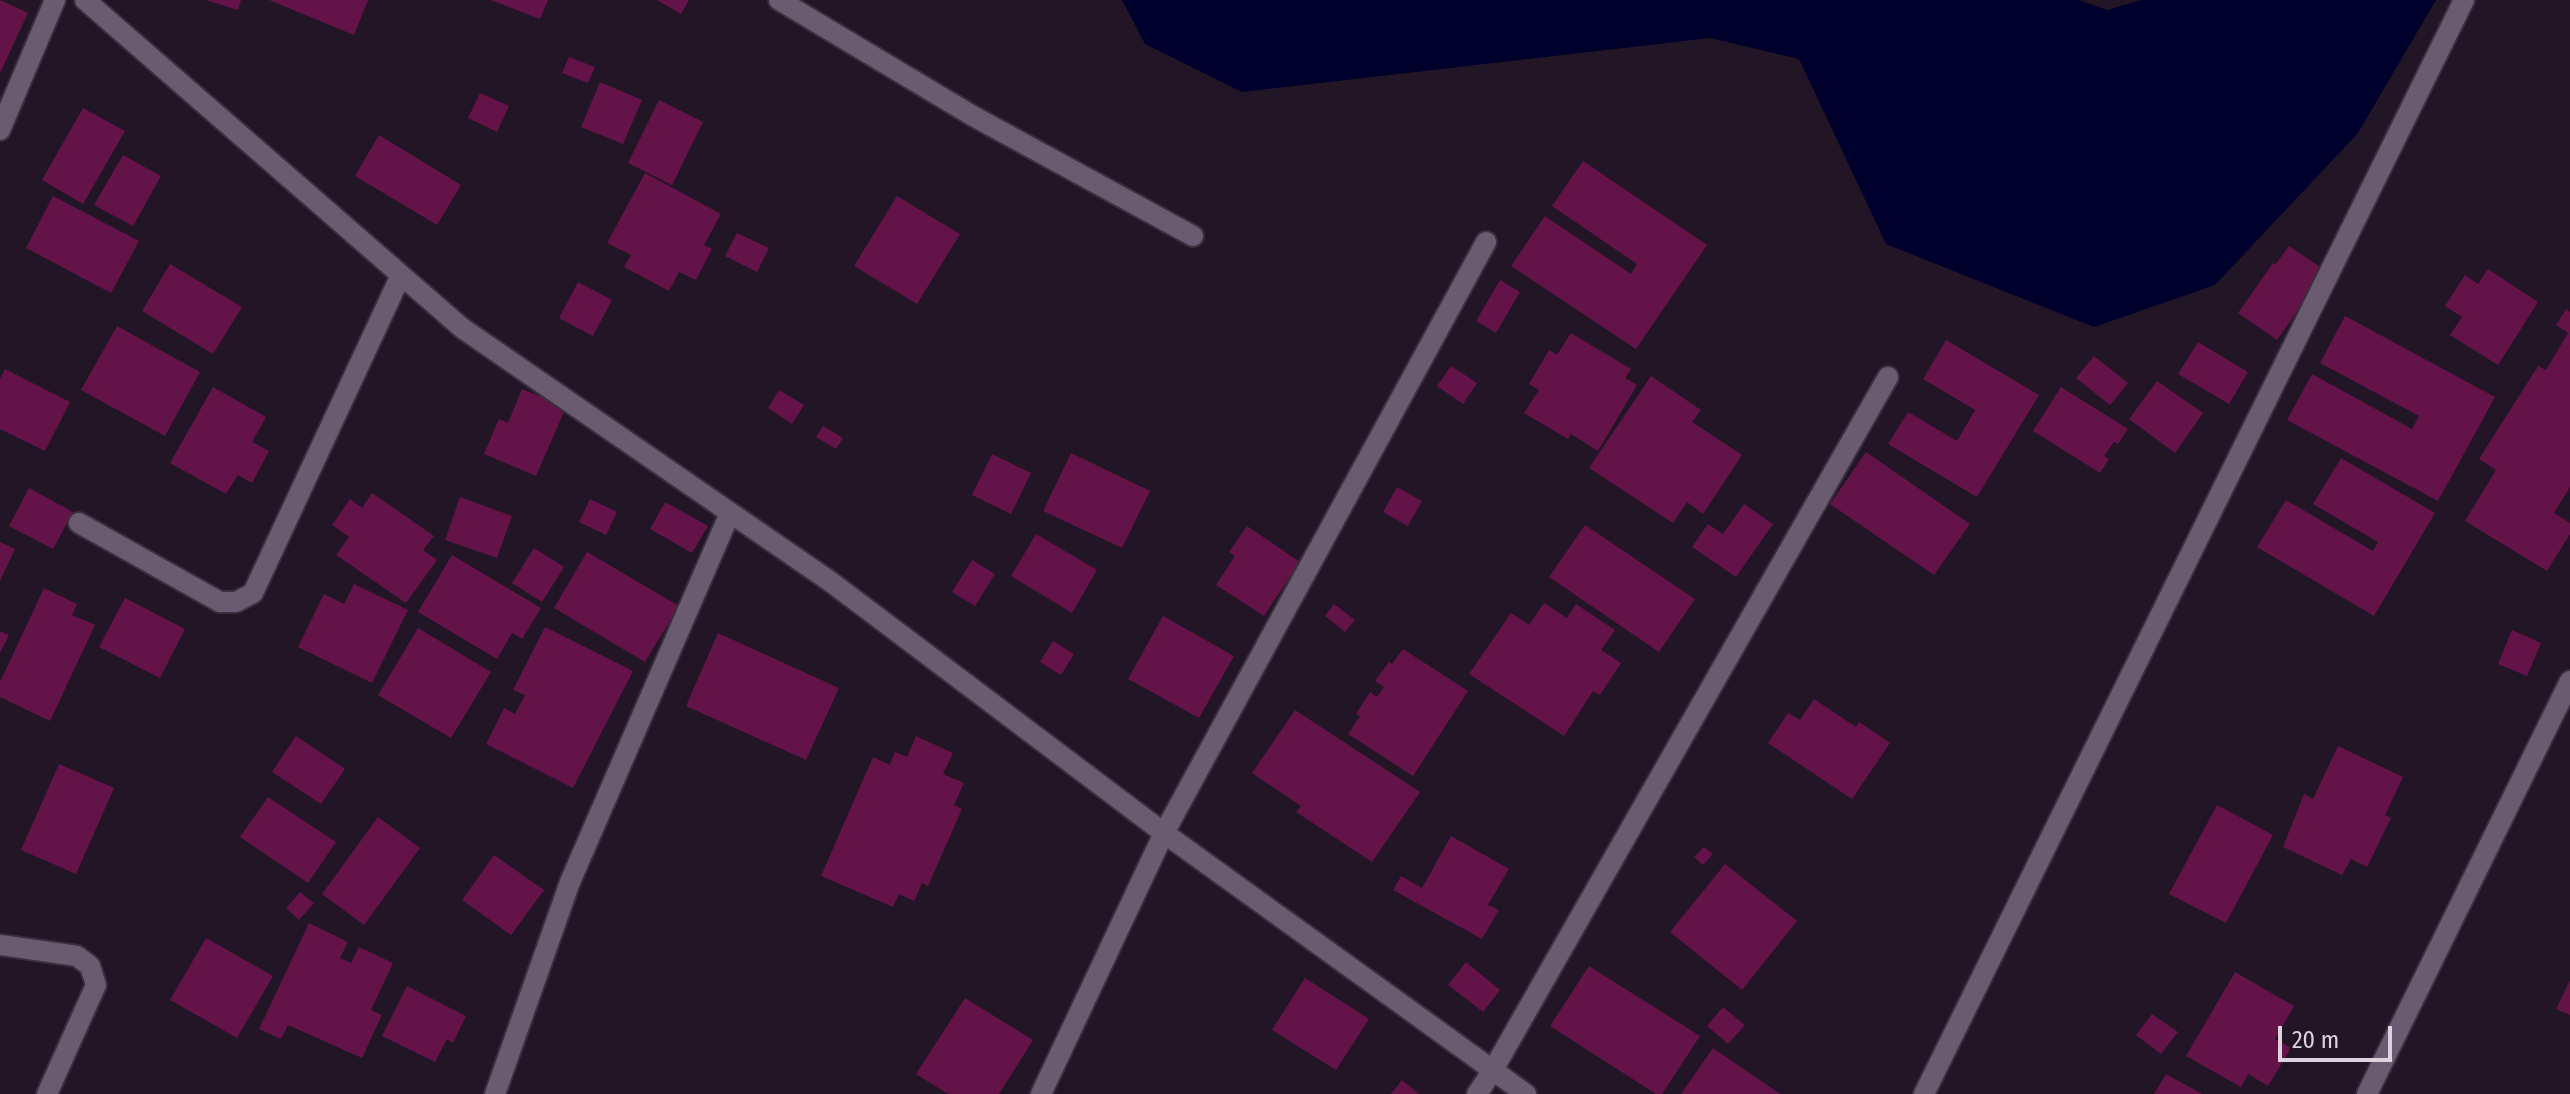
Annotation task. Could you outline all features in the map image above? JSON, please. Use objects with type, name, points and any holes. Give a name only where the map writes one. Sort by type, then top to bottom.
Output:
[{"type":"street","points":[[0,130],[55,0]]},
{"type":"street","points":[[85,0],[462,328],[831,582],[1164,833],[1526,1094]]},
{"type":"street","points":[[779,0],[973,116],[1193,236]]},
{"type":"street","points":[[1924,1094],[2464,0]]},
{"type":"street","points":[[1041,1094],[1164,833],[1486,242]]},
{"type":"street","points":[[79,523],[220,602],[236,602],[253,593],[401,275]]},
{"type":"street","points":[[1477,1094],[1888,377]]},
{"type":"street","points":[[495,1094],[570,882],[730,513]]},
{"type":"street","points":[[2367,1094],[2570,681]]},
{"type":"street","points":[[0,945],[77,956],[90,966],[96,985],[47,1094]]},
{"type":"water","points":[[1122,0],[2079,0],[2107,10],[2141,0],[2436,0],[2358,133],[2215,285],[2094,327],[1886,244],[1799,59],[1710,38],[1242,92],[1145,44]]},
{"type":"building","points":[[0,0],[28,13],[0,73]]},
{"type":"building","points":[[206,0],[241,0],[238,10]]},
{"type":"building","points":[[269,0],[368,0],[354,35]]},
{"type":"building","points":[[491,0],[548,0],[540,19]]},
{"type":"building","points":[[657,0],[689,0],[681,14]]},
{"type":"building","points":[[569,57],[595,67],[588,83],[562,73]]},
{"type":"building","points":[[600,82],[642,100],[623,144],[581,127]]},
{"type":"building","points":[[480,93],[509,106],[497,132],[468,118]]},
{"type":"building","points":[[659,100],[703,122],[672,185],[628,163]]},
{"type":"building","points":[[83,108],[125,131],[83,204],[42,180]]},
{"type":"building","points":[[379,135],[461,185],[437,225],[355,176]]},
{"type":"building","points":[[123,155],[161,176],[133,226],[94,205]]},
{"type":"building","points":[[1583,161],[1707,245],[1636,349],[1511,266],[1545,216],[1631,274],[1637,264],[1552,206]]},
{"type":"building","points":[[645,173],[721,214],[704,245],[712,249],[696,280],[679,272],[669,291],[624,267],[631,255],[607,243]]},
{"type":"building","points":[[53,196],[139,241],[111,293],[26,248]]},
{"type":"building","points":[[897,196],[960,234],[917,304],[854,266]]},
{"type":"building","points":[[737,233],[769,248],[757,272],[725,256]]},
{"type":"building","points":[[2289,246],[2326,271],[2277,340],[2238,313],[2273,263],[2275,265]]},
{"type":"building","points":[[170,264],[242,307],[213,354],[142,311]]},
{"type":"building","points":[[2488,269],[2538,302],[2498,365],[2450,335],[2462,317],[2445,306],[2465,275],[2478,284]]},
{"type":"building","points":[[1500,280],[1520,292],[1496,333],[1476,321]]},
{"type":"building","points":[[578,282],[612,300],[593,336],[559,318]]},
{"type":"building","points":[[2566,309],[2570,312],[2570,487],[2554,513],[2570,523],[2570,534],[2547,571],[2465,521],[2496,470],[2479,459],[2538,366],[2546,370],[2568,333],[2556,325]]},
{"type":"building","points":[[2345,316],[2495,397],[2438,501],[2287,420],[2312,374],[2412,429],[2419,416],[2320,363]]},
{"type":"building","points":[[117,326],[200,372],[165,436],[81,390]]},
{"type":"building","points":[[1571,333],[1631,369],[1625,378],[1637,385],[1598,451],[1571,434],[1568,439],[1524,413],[1539,390],[1529,384],[1549,350],[1557,355]]},
{"type":"building","points":[[1946,340],[2039,395],[1977,497],[1888,444],[1908,412],[1957,441],[1975,410],[1923,379]]},
{"type":"building","points":[[2198,342],[2248,372],[2229,404],[2178,374]]},
{"type":"building","points":[[2094,356],[2128,383],[2110,405],[2076,378]]},
{"type":"building","points":[[1451,366],[1477,383],[1463,404],[1437,386]]},
{"type":"building","points":[[5,369],[70,402],[45,451],[0,429],[0,379]]},
{"type":"building","points":[[1651,376],[1701,410],[1692,422],[1742,455],[1703,514],[1687,502],[1673,523],[1589,468]]},
{"type":"building","points":[[2157,381],[2203,413],[2175,453],[2129,419]]},
{"type":"building","points":[[213,387],[266,417],[252,442],[269,451],[252,483],[238,475],[226,494],[170,463]]},
{"type":"building","points":[[2061,387],[2128,429],[2118,444],[2114,442],[2104,456],[2109,459],[2100,473],[2033,431]]},
{"type":"building","points":[[522,389],[566,407],[536,476],[484,454],[499,419],[508,423]]},
{"type":"building","points":[[779,390],[804,405],[792,424],[768,408]]},
{"type":"building","points":[[823,426],[843,438],[836,449],[816,437]]},
{"type":"building","points":[[1866,452],[1970,524],[1934,575],[1830,504]]},
{"type":"building","points":[[1071,453],[1150,491],[1122,548],[1043,511]]},
{"type":"building","points":[[992,454],[1031,473],[1011,514],[972,495]]},
{"type":"building","points":[[2341,458],[2435,513],[2374,616],[2257,547],[2286,500],[2373,551],[2378,542],[2313,504]]},
{"type":"building","points":[[1397,487],[1422,501],[1408,526],[1383,512]]},
{"type":"building","points":[[29,488],[73,512],[53,549],[9,526]]},
{"type":"building","points":[[372,493],[434,536],[423,550],[437,560],[406,603],[336,555],[349,537],[332,525],[350,499],[362,508]]},
{"type":"building","points":[[460,497],[512,516],[497,558],[445,540]]},
{"type":"building","points":[[590,499],[617,512],[606,535],[579,522]]},
{"type":"building","points":[[665,502],[708,526],[692,553],[650,529]]},
{"type":"building","points":[[1744,504],[1773,524],[1736,577],[1692,547],[1708,524],[1723,534]]},
{"type":"building","points":[[1585,525],[1695,599],[1659,652],[1549,577]]},
{"type":"building","points":[[1247,526],[1300,562],[1264,616],[1216,585],[1235,556],[1229,552]]},
{"type":"building","points":[[1036,534],[1097,570],[1072,613],[1011,576]]},
{"type":"building","points":[[0,542],[15,549],[0,581]]},
{"type":"building","points":[[534,548],[564,567],[542,602],[512,583]]},
{"type":"building","points":[[587,552],[679,606],[645,662],[554,608]]},
{"type":"building","points":[[452,555],[541,608],[522,639],[512,633],[497,659],[418,612]]},
{"type":"building","points":[[972,560],[995,574],[975,606],[952,592]]},
{"type":"building","points":[[354,584],[408,610],[372,683],[298,647],[324,594],[344,604]]},
{"type":"building","points":[[44,588],[77,604],[72,615],[95,625],[50,721],[0,697],[0,682]]},
{"type":"building","points":[[125,598],[185,629],[160,678],[99,647]]},
{"type":"building","points":[[1544,603],[1567,618],[1576,604],[1615,630],[1601,650],[1621,663],[1600,695],[1593,691],[1564,736],[1469,674],[1511,613],[1529,625]]},
{"type":"building","points":[[1334,604],[1355,620],[1345,632],[1325,616]]},
{"type":"building","points":[[1163,616],[1234,656],[1199,718],[1128,679]]},
{"type":"building","points":[[545,627],[633,671],[573,788],[486,744],[504,708],[515,714],[525,695],[513,690]]},
{"type":"building","points":[[418,628],[491,672],[451,738],[378,695]]},
{"type":"building","points":[[2512,630],[2541,643],[2527,676],[2498,664]]},
{"type":"building","points":[[0,631],[9,635],[0,653]]},
{"type":"building","points":[[718,633],[839,688],[806,760],[686,706]]},
{"type":"building","points":[[1053,641],[1074,654],[1061,675],[1040,662]]},
{"type":"building","points":[[1403,649],[1468,691],[1413,776],[1348,734],[1370,692],[1377,697],[1384,687],[1375,681]]},
{"type":"building","points":[[1814,699],[1856,727],[1859,722],[1890,743],[1852,799],[1768,743],[1788,713],[1800,720]]},
{"type":"building","points":[[1295,710],[1420,792],[1372,862],[1296,812],[1301,806],[1252,773]]},
{"type":"building","points":[[296,736],[345,769],[321,804],[272,772]]},
{"type":"building","points":[[916,736],[953,753],[943,774],[964,783],[954,805],[962,809],[928,886],[922,883],[914,901],[899,894],[893,907],[821,876],[873,757],[890,765],[895,752],[907,757]]},
{"type":"building","points":[[2338,746],[2403,777],[2385,815],[2391,818],[2367,867],[2351,859],[2342,875],[2283,847],[2304,794],[2313,799]]},
{"type":"building","points":[[59,764],[114,788],[76,874],[21,850]]},
{"type":"building","points":[[268,797],[336,842],[308,883],[240,837]]},
{"type":"building","points":[[2217,805],[2273,835],[2226,923],[2169,894]]},
{"type":"building","points":[[378,817],[420,848],[364,925],[322,894]]},
{"type":"building","points":[[1451,836],[1509,869],[1488,905],[1499,910],[1482,939],[1393,890],[1401,876],[1422,888]]},
{"type":"building","points":[[1704,847],[1713,854],[1703,865],[1694,857]]},
{"type":"building","points":[[494,855],[544,890],[511,935],[462,900]]},
{"type":"building","points":[[1725,864],[1797,921],[1742,990],[1670,932]]},
{"type":"building","points":[[300,892],[314,903],[299,920],[286,908]]},
{"type":"building","points":[[309,923],[348,942],[340,958],[351,963],[359,947],[393,963],[371,1010],[382,1015],[362,1058],[288,1025],[281,1039],[259,1029]]},
{"type":"building","points":[[206,938],[273,976],[237,1038],[170,1000]]},
{"type":"building","points":[[1466,962],[1500,990],[1483,1012],[1448,985]]},
{"type":"building","points":[[1589,966],[1700,1036],[1662,1094],[1656,1094],[1550,1026]]},
{"type":"building","points":[[2235,972],[2294,1006],[2275,1039],[2291,1048],[2268,1086],[2248,1074],[2241,1087],[2186,1056]]},
{"type":"building","points":[[1305,978],[1369,1019],[1336,1070],[1272,1030]]},
{"type":"building","points":[[2570,980],[2570,1015],[2556,1009]]},
{"type":"building","points":[[407,986],[466,1016],[453,1043],[447,1039],[435,1062],[382,1036]]},
{"type":"building","points":[[965,998],[1033,1040],[999,1094],[948,1094],[916,1074]]},
{"type":"building","points":[[1723,1007],[1745,1025],[1728,1044],[1707,1026]]},
{"type":"building","points":[[2152,1014],[2178,1032],[2161,1054],[2136,1035]]},
{"type":"building","points":[[1713,1048],[1780,1094],[1681,1094]]},
{"type":"building","points":[[2166,1074],[2202,1094],[2154,1094]]},
{"type":"building","points":[[1402,1080],[1419,1094],[1391,1094]]}]
